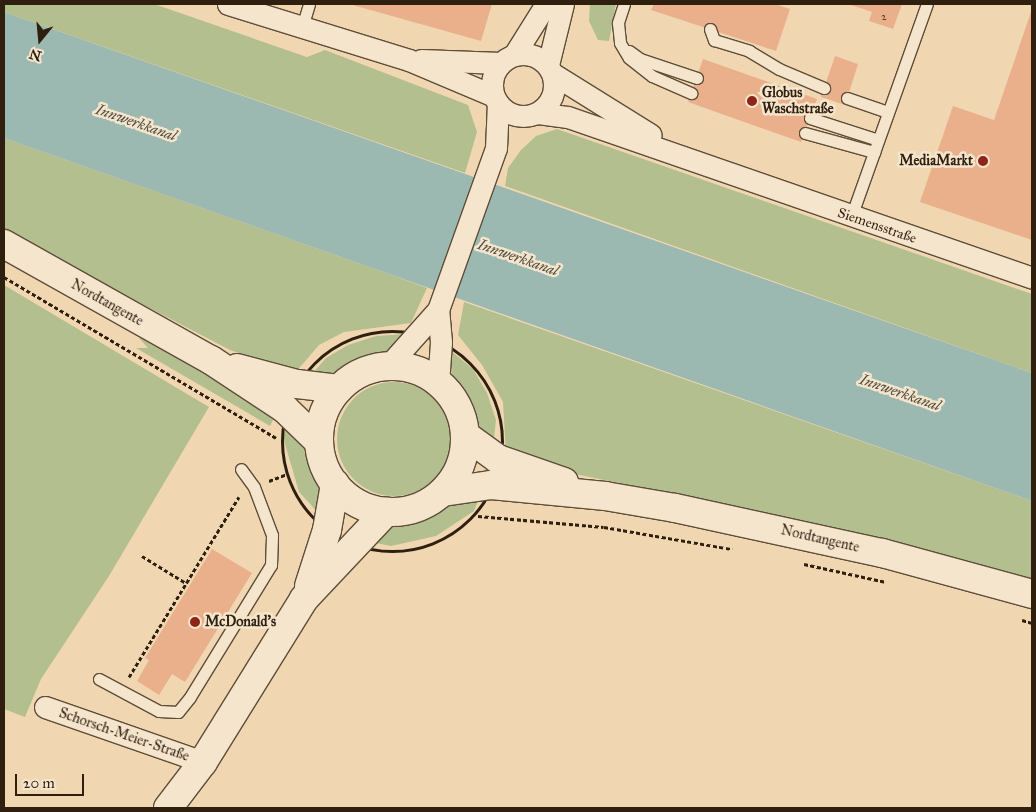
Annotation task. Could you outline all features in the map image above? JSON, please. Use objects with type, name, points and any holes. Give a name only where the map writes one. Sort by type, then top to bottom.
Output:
[{"type":"main road","name":"Nordtangente","points":[[4,244],[211,360],[285,409],[319,442]]},
{"type":"main road","name":"Nordtangente","points":[[211,360],[297,384],[339,389]]},
{"type":"main road","name":"Nordtangente","points":[[443,492],[460,465],[465,435],[457,406],[438,383],[414,370],[387,367],[366,371],[339,389],[324,413],[319,442],[322,460],[335,484],[352,501],[386,512],[417,508],[443,492],[491,485],[605,496],[794,532],[1032,594]]},
{"type":"main road","name":"Nordtangente","points":[[465,435],[498,459],[605,496]]},
{"type":"main road","points":[[304,599],[327,530],[335,484]]},
{"type":"main road","points":[[168,808],[203,762],[304,599],[386,512]]},
{"type":"street","points":[[228,4],[408,60],[496,99],[510,114],[532,115]]},
{"type":"street","points":[[387,367],[438,310],[496,148],[496,99],[493,78],[546,4]]},
{"type":"street","points":[[496,148],[551,100],[550,69],[563,4]]},
{"type":"street","points":[[408,60],[507,59],[532,55],[550,69]]},
{"type":"street","name":"Siemensstraße","points":[[550,69],[631,125],[723,171]]},
{"type":"street","name":"Siemensstraße","points":[[532,115],[568,117],[851,217],[1032,278]]},
{"type":"street","points":[[438,310],[441,342],[438,383]]},
{"type":"street","name":"Schorsch-Meier-Straße","points":[[45,707],[203,762]]},
{"type":"lane","points":[[302,27],[309,4]]},
{"type":"lane","points":[[624,4],[618,23],[620,43],[638,67],[691,93]]},
{"type":"lane","points":[[851,217],[927,4]]},
{"type":"lane","points":[[710,30],[714,40],[749,51],[780,70],[824,88]]},
{"type":"lane","points":[[620,43],[640,59],[697,78]]},
{"type":"lane","points":[[847,98],[888,112]]},
{"type":"lane","points":[[810,118],[878,140]]},
{"type":"lane","points":[[805,133],[874,152]]},
{"type":"lane","points":[[99,679],[159,711],[178,712],[271,565],[272,535],[254,487],[241,469]]},
{"type":"path","points":[[4,277],[279,440],[285,409],[297,384],[325,353],[345,342],[386,332],[417,333],[441,342],[473,363],[493,393],[501,419],[498,459],[491,485],[478,516],[604,527],[739,550]]},
{"type":"path","points":[[124,676],[127,681],[242,493],[287,474]]},
{"type":"path","points":[[142,556],[186,583]]},
{"type":"path","points":[[795,562],[888,583]]},
{"type":"path","points":[[1019,619],[1032,623]]},
{"type":"green space","points":[[4,4],[154,4],[307,57],[325,50],[468,105],[477,132],[465,173],[4,12]]},
{"type":"green space","points":[[590,4],[616,4],[609,41],[598,40],[589,21]]},
{"type":"green space","points":[[557,129],[1032,294],[1032,373],[505,186],[508,168],[521,150],[536,136]]},
{"type":"green space","points":[[4,138],[427,288],[411,323],[344,332],[319,345],[295,373],[230,350],[4,232]]},
{"type":"green space","points":[[4,285],[209,407],[109,576],[41,679],[25,717],[4,709]]},
{"type":"green space","points":[[464,302],[1032,501],[1032,580],[814,523],[565,472],[506,454],[503,402],[482,365],[458,335]]},
{"type":"green space","points":[[406,334],[391,353],[338,377],[307,380],[326,358],[348,345],[376,336]]},
{"type":"green space","points":[[139,338],[148,338],[277,412],[270,426],[136,348],[148,348]]},
{"type":"green space","points":[[451,351],[473,369],[487,393],[496,420],[493,447],[482,438],[456,386],[451,371]]},
{"type":"green space","points":[[394,382],[416,386],[434,399],[447,417],[451,439],[447,461],[434,479],[416,492],[394,496],[372,492],[354,479],[341,461],[337,439],[341,417],[354,399],[372,386]]},
{"type":"green space","points":[[288,419],[305,441],[322,484],[323,518],[299,492],[283,437]]},
{"type":"green space","points":[[482,491],[474,511],[436,536],[391,546],[365,541],[388,523],[417,519],[459,493]]},
{"type":"water","name":"Innwerkkanal","points":[[4,12],[1032,373],[1032,501],[4,138]]},
{"type":"building","points":[[349,4],[492,4],[481,41]]},
{"type":"building","points":[[654,4],[775,4],[790,9],[776,51],[651,10]]},
{"type":"building","points":[[848,4],[902,4],[893,29],[869,21],[872,12]]},
{"type":"building","name":"MediaMarkt","points":[[1032,9],[1032,240],[920,202],[953,106],[994,120]]},
{"type":"building","points":[[835,56],[858,64],[845,105],[821,97]]},
{"type":"building","name":"Globus Waschstraße","points":[[703,59],[817,99],[801,142],[688,102]]},
{"type":"building","name":"McDonald's","points":[[212,549],[252,573],[185,682],[172,674],[159,695],[137,681],[149,660],[145,658]]},
{"type":"place","name":"Globus Waschstraße","points":[[752,101]]},
{"type":"place","name":"MediaMarkt","points":[[983,161]]},
{"type":"place","name":"McDonald's","points":[[195,622]]}]
